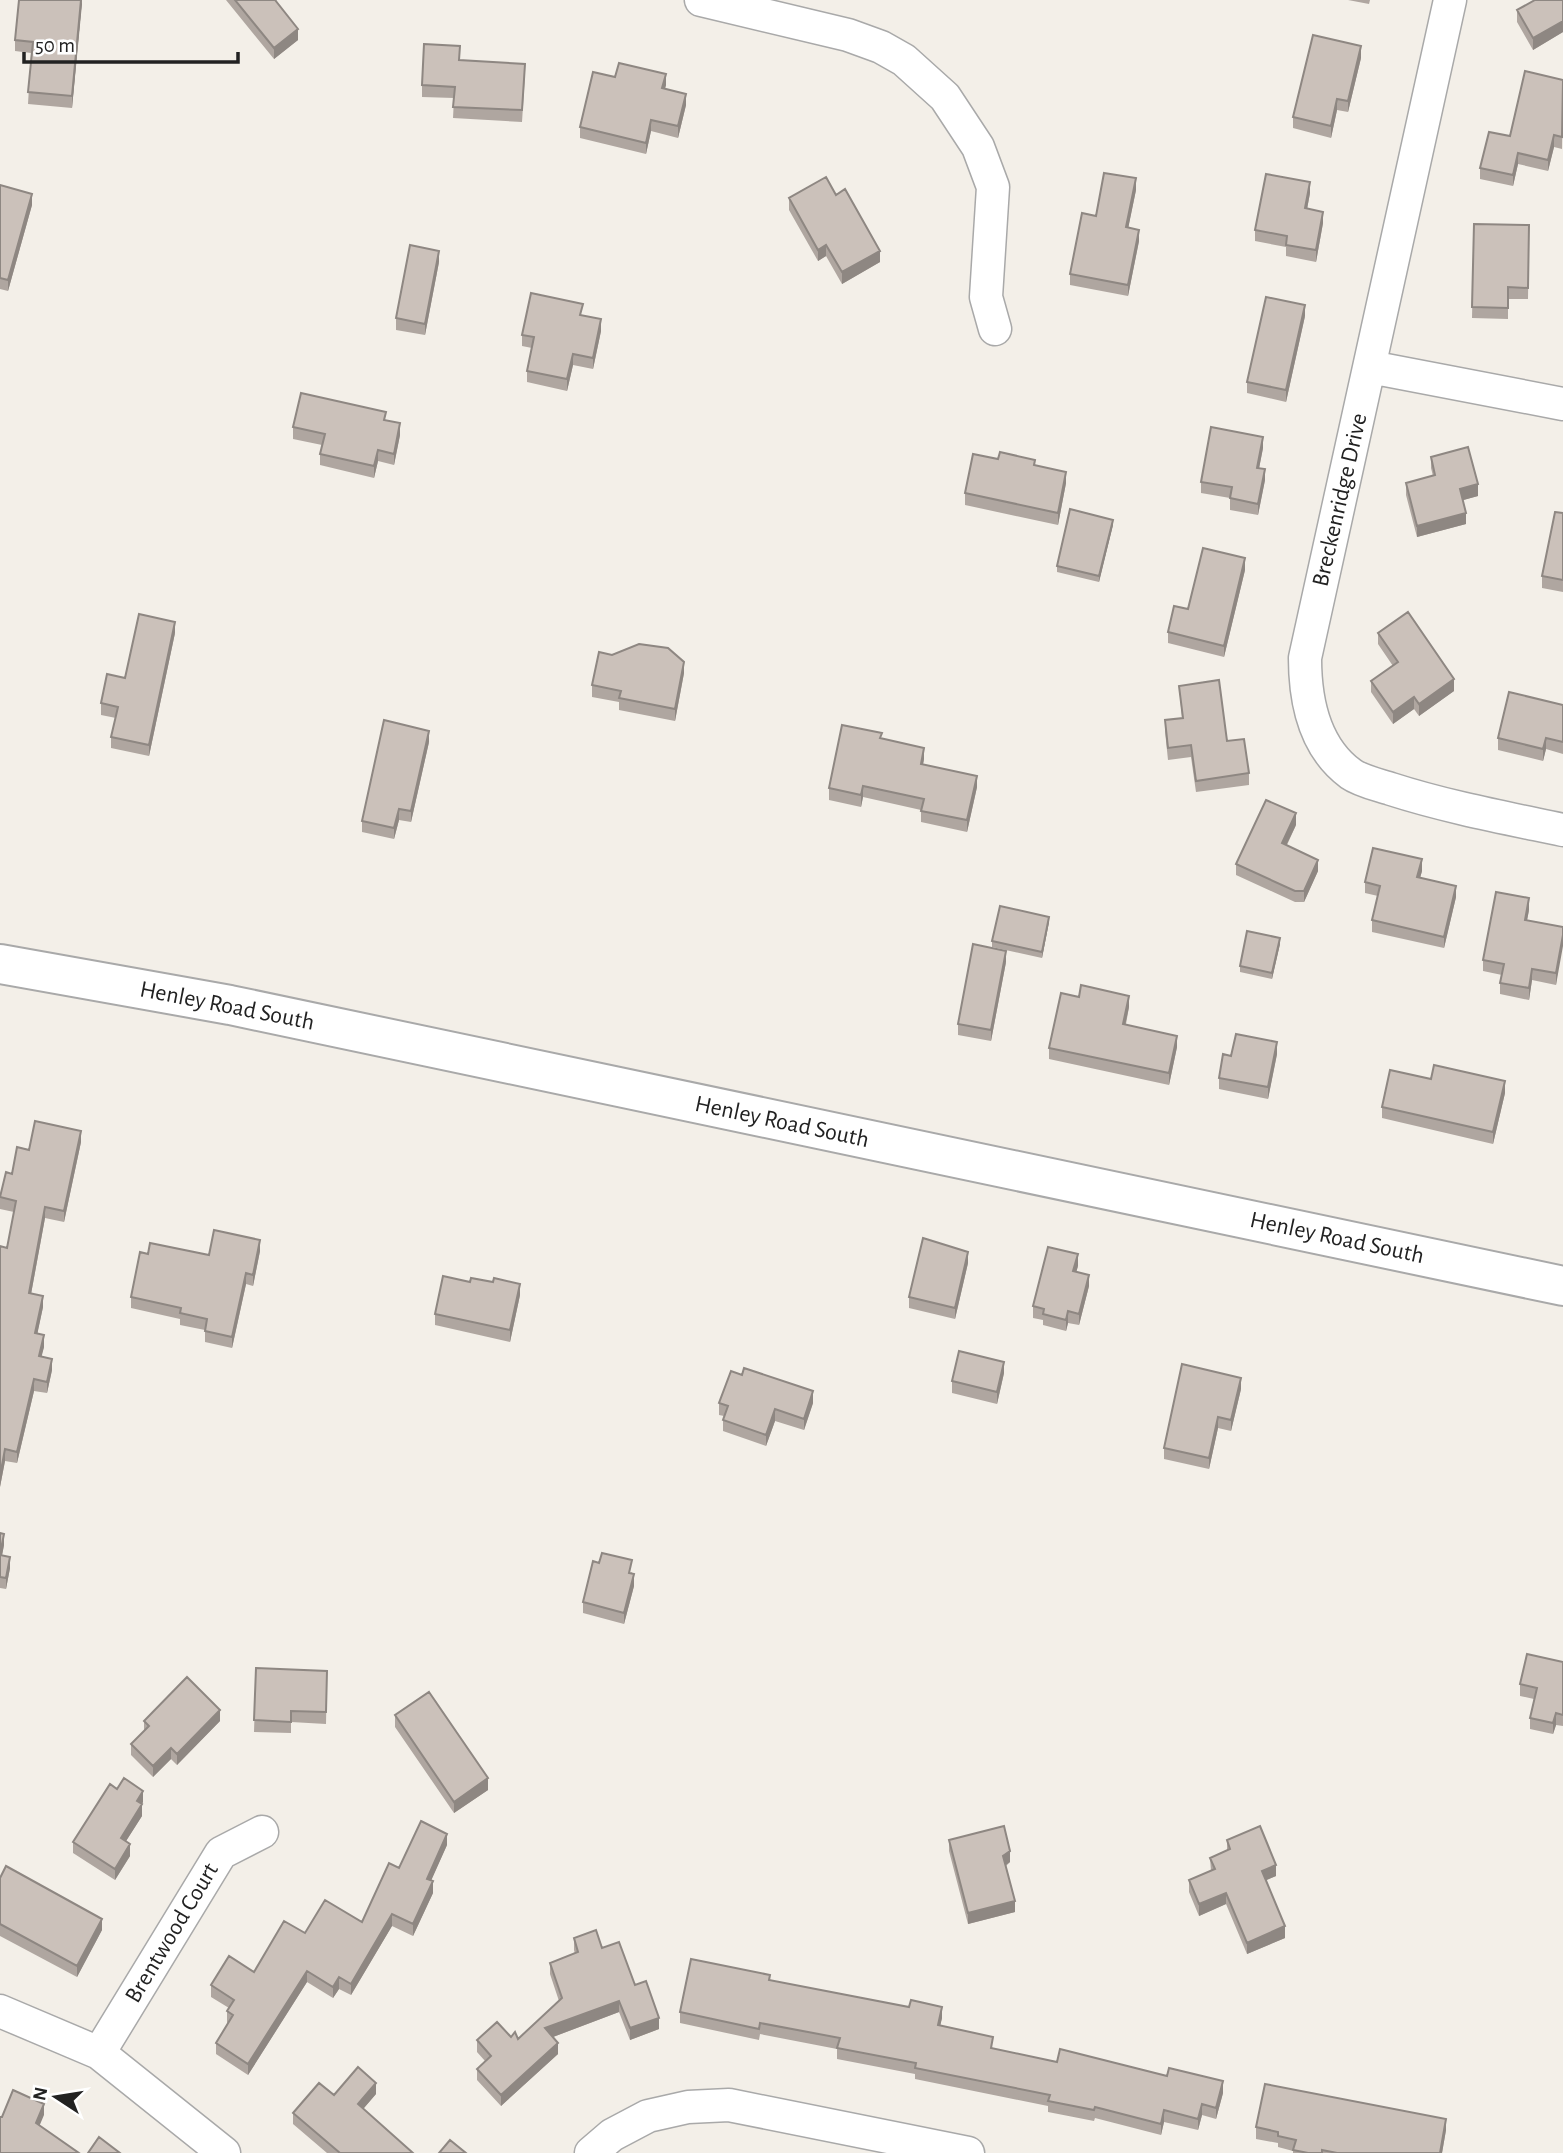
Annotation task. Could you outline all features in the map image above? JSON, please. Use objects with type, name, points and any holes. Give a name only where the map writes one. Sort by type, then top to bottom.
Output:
[{"type":"street","points":[[701,0],[848,35],[881,47],[904,60],[945,97],[978,147],[993,187],[986,297],[995,329]]},
{"type":"street","name":"Breckenridge Drive","points":[[1450,0],[1305,658],[1310,712],[1320,735],[1352,774],[1414,796],[1563,830]]},
{"type":"street","points":[[1370,367],[1563,404]]},
{"type":"street","name":"Henley Road South","points":[[0,964],[230,1005],[1563,1286]]},
{"type":"street","name":"Brentwood Court","points":[[99,2053],[221,1853],[262,1832]]},
{"type":"street","points":[[0,2011],[99,2053],[224,2153]]},
{"type":"street","points":[[592,2153],[612,2135],[648,2116],[688,2107],[729,2105],[968,2153]]},
{"type":"building","points":[[19,0],[81,0],[72,96],[28,92],[33,42],[15,40]]},
{"type":"building","points":[[235,0],[275,0],[298,29],[274,48]]},
{"type":"building","points":[[1535,0],[1563,0],[1563,21],[1533,38],[1517,10]]},
{"type":"building","points":[[1313,35],[1361,46],[1348,101],[1337,99],[1331,126],[1293,117]]},
{"type":"building","points":[[424,44],[460,46],[459,60],[525,64],[522,110],[453,107],[455,87],[422,85]]},
{"type":"building","points":[[619,63],[666,74],[662,88],[686,94],[678,126],[651,120],[646,143],[580,127],[593,72],[615,77]]},
{"type":"building","points":[[1525,71],[1563,80],[1562,137],[1554,135],[1548,160],[1518,153],[1513,175],[1480,168],[1489,132],[1510,136]]},
{"type":"building","points":[[1104,173],[1136,178],[1126,227],[1139,230],[1128,285],[1070,274],[1082,213],[1096,216]]},
{"type":"building","points":[[1266,174],[1310,182],[1305,208],[1323,212],[1316,250],[1286,245],[1287,236],[1255,230]]},
{"type":"building","points":[[826,177],[836,195],[845,189],[880,251],[842,272],[826,245],[818,250],[789,198]]},
{"type":"building","points":[[0,185],[32,194],[8,280],[0,278]]},
{"type":"building","points":[[1474,224],[1529,225],[1528,288],[1508,287],[1508,308],[1472,307]]},
{"type":"building","points":[[410,245],[439,251],[425,324],[396,318]]},
{"type":"building","points":[[531,293],[583,304],[580,315],[601,319],[593,358],[573,354],[567,379],[527,371],[534,337],[522,335]]},
{"type":"building","points":[[1266,297],[1305,305],[1286,390],[1247,382]]},
{"type":"building","points":[[301,393],[386,412],[384,420],[400,423],[394,454],[378,450],[374,466],[320,454],[325,434],[293,427]]},
{"type":"building","points":[[1211,427],[1263,437],[1257,468],[1265,469],[1258,504],[1230,498],[1232,487],[1201,482]]},
{"type":"building","points":[[1468,447],[1478,484],[1460,489],[1466,513],[1417,526],[1406,483],[1435,475],[1431,457]]},
{"type":"building","points":[[1000,452],[1035,460],[1034,465],[1066,472],[1058,513],[965,493],[973,454],[998,459]]},
{"type":"building","points":[[1070,509],[1113,520],[1099,576],[1057,566]]},
{"type":"building","points":[[1555,512],[1563,513],[1563,580],[1542,576]]},
{"type":"building","points":[[1203,548],[1245,558],[1224,646],[1168,632],[1174,606],[1188,609]]},
{"type":"building","points":[[1408,612],[1454,679],[1419,704],[1414,697],[1393,712],[1371,681],[1398,662],[1378,633]]},
{"type":"building","points":[[139,614],[175,622],[149,745],[111,737],[118,707],[101,703],[107,674],[125,678]]},
{"type":"building","points":[[639,644],[668,648],[684,662],[675,709],[619,698],[621,691],[592,685],[599,652],[612,655]]},
{"type":"building","points":[[1219,680],[1227,741],[1244,739],[1249,773],[1196,781],[1191,745],[1168,748],[1165,720],[1183,718],[1179,686]]},
{"type":"building","points":[[1509,692],[1563,705],[1563,742],[1546,738],[1543,749],[1498,738]]},
{"type":"building","points":[[384,720],[429,731],[411,811],[399,809],[394,828],[362,821]]},
{"type":"building","points":[[842,725],[882,733],[880,738],[924,748],[921,764],[977,776],[967,820],[921,811],[924,799],[863,786],[861,795],[829,788]]},
{"type":"building","points":[[1266,800],[1296,813],[1282,843],[1318,860],[1304,891],[1295,891],[1236,864]]},
{"type":"building","points":[[1373,848],[1422,859],[1417,877],[1456,886],[1444,937],[1372,920],[1380,886],[1365,882]]},
{"type":"building","points":[[1496,892],[1529,898],[1525,920],[1563,927],[1556,973],[1532,969],[1529,988],[1500,983],[1504,964],[1483,960]]},
{"type":"building","points":[[1000,906],[1049,917],[1042,952],[992,941]]},
{"type":"building","points":[[1247,931],[1280,938],[1272,973],[1240,966]]},
{"type":"building","points":[[973,944],[1006,951],[991,1030],[958,1024]]},
{"type":"building","points":[[1081,985],[1129,996],[1123,1024],[1177,1036],[1169,1073],[1049,1048],[1061,993],[1079,997]]},
{"type":"building","points":[[1236,1034],[1277,1042],[1268,1087],[1219,1078],[1223,1054],[1231,1056]]},
{"type":"building","points":[[1434,1065],[1505,1081],[1493,1132],[1382,1107],[1390,1070],[1431,1079]]},
{"type":"building","points":[[35,1121],[81,1131],[64,1211],[45,1207],[29,1293],[43,1296],[35,1333],[44,1335],[39,1356],[52,1359],[47,1382],[34,1379],[17,1452],[5,1449],[0,1476],[0,1246],[7,1248],[16,1201],[0,1197],[6,1172],[12,1174],[17,1147],[29,1150]]},
{"type":"building","points":[[214,1230],[260,1240],[253,1275],[246,1273],[232,1337],[205,1331],[207,1319],[180,1313],[181,1308],[131,1297],[140,1252],[148,1254],[150,1243],[209,1255]]},
{"type":"building","points":[[923,1238],[968,1252],[955,1308],[909,1297]]},
{"type":"building","points":[[1048,1247],[1078,1254],[1073,1271],[1089,1275],[1079,1314],[1068,1311],[1066,1320],[1043,1314],[1044,1309],[1033,1306]]},
{"type":"building","points":[[443,1276],[470,1282],[471,1278],[493,1282],[494,1278],[520,1284],[510,1330],[435,1314]]},
{"type":"building","points":[[959,1351],[1004,1362],[997,1392],[952,1381]]},
{"type":"building","points":[[1182,1364],[1241,1378],[1231,1420],[1218,1417],[1209,1458],[1164,1448]]},
{"type":"building","points":[[744,1368],[813,1391],[804,1419],[775,1409],[766,1435],[723,1420],[728,1406],[719,1403],[731,1371],[742,1375]]},
{"type":"building","points":[[0,1533],[4,1534],[0,1554]]},
{"type":"building","points":[[602,1553],[632,1560],[629,1573],[634,1574],[624,1613],[583,1602],[593,1561],[599,1563]]},
{"type":"building","points":[[0,1555],[10,1557],[6,1578],[0,1577]]},
{"type":"building","points":[[1527,1654],[1563,1662],[1563,1715],[1556,1713],[1553,1723],[1530,1718],[1537,1688],[1520,1684]]},
{"type":"building","points":[[256,1668],[327,1671],[326,1712],[291,1711],[291,1722],[254,1720]]},
{"type":"building","points":[[187,1677],[220,1710],[177,1754],[171,1748],[153,1766],[131,1744],[149,1726],[144,1721]]},
{"type":"building","points":[[429,1692],[488,1778],[454,1802],[395,1715]]},
{"type":"building","points":[[124,1778],[143,1791],[137,1801],[142,1804],[121,1838],[130,1844],[115,1869],[73,1842],[110,1784],[117,1789]]},
{"type":"building","points":[[421,1821],[447,1834],[427,1879],[433,1881],[413,1924],[392,1914],[351,1984],[339,1977],[333,1987],[307,1971],[248,2064],[216,2043],[233,2015],[227,2011],[234,2000],[211,1985],[229,1956],[254,1972],[284,1921],[305,1933],[325,1900],[362,1922],[389,1863],[399,1868]]},
{"type":"building","points":[[1004,1826],[1010,1851],[1003,1856],[1015,1901],[968,1913],[949,1840]]},
{"type":"building","points":[[1260,1826],[1276,1865],[1262,1871],[1285,1926],[1247,1943],[1226,1893],[1199,1904],[1189,1880],[1215,1869],[1210,1858],[1230,1849],[1227,1840]]},
{"type":"building","points":[[6,1866],[102,1919],[77,1966],[0,1924],[0,1878]]},
{"type":"building","points":[[596,1930],[602,1948],[619,1942],[635,1985],[646,1981],[659,2018],[630,2028],[619,2001],[545,2028],[558,2043],[501,2095],[477,2069],[491,2056],[477,2040],[497,2022],[511,2037],[515,2032],[518,2039],[562,1998],[550,1963],[578,1952],[574,1938]]},
{"type":"building","points":[[691,1959],[770,1975],[769,1980],[909,2007],[911,2000],[942,2007],[938,2025],[993,2037],[991,2048],[1057,2062],[1060,2049],[1167,2076],[1169,2068],[1223,2081],[1216,2108],[1202,2104],[1198,2119],[1164,2110],[1161,2124],[1095,2107],[1094,2110],[1048,2101],[1050,2095],[915,2068],[916,2063],[837,2048],[840,2038],[760,2023],[759,2029],[680,2012]]},
{"type":"building","points":[[358,2067],[376,2083],[358,2104],[413,2153],[340,2153],[293,2113],[319,2083],[334,2095]]},
{"type":"building","points":[[1265,2084],[1446,2119],[1440,2153],[1337,2153],[1322,2150],[1322,2153],[1308,2153],[1293,2150],[1296,2140],[1256,2127]]},
{"type":"building","points":[[13,2090],[44,2104],[36,2123],[79,2153],[0,2153],[0,2117]]},
{"type":"building","points":[[99,2137],[120,2153],[88,2153]]},
{"type":"building","points":[[450,2140],[466,2153],[439,2153]]}]
